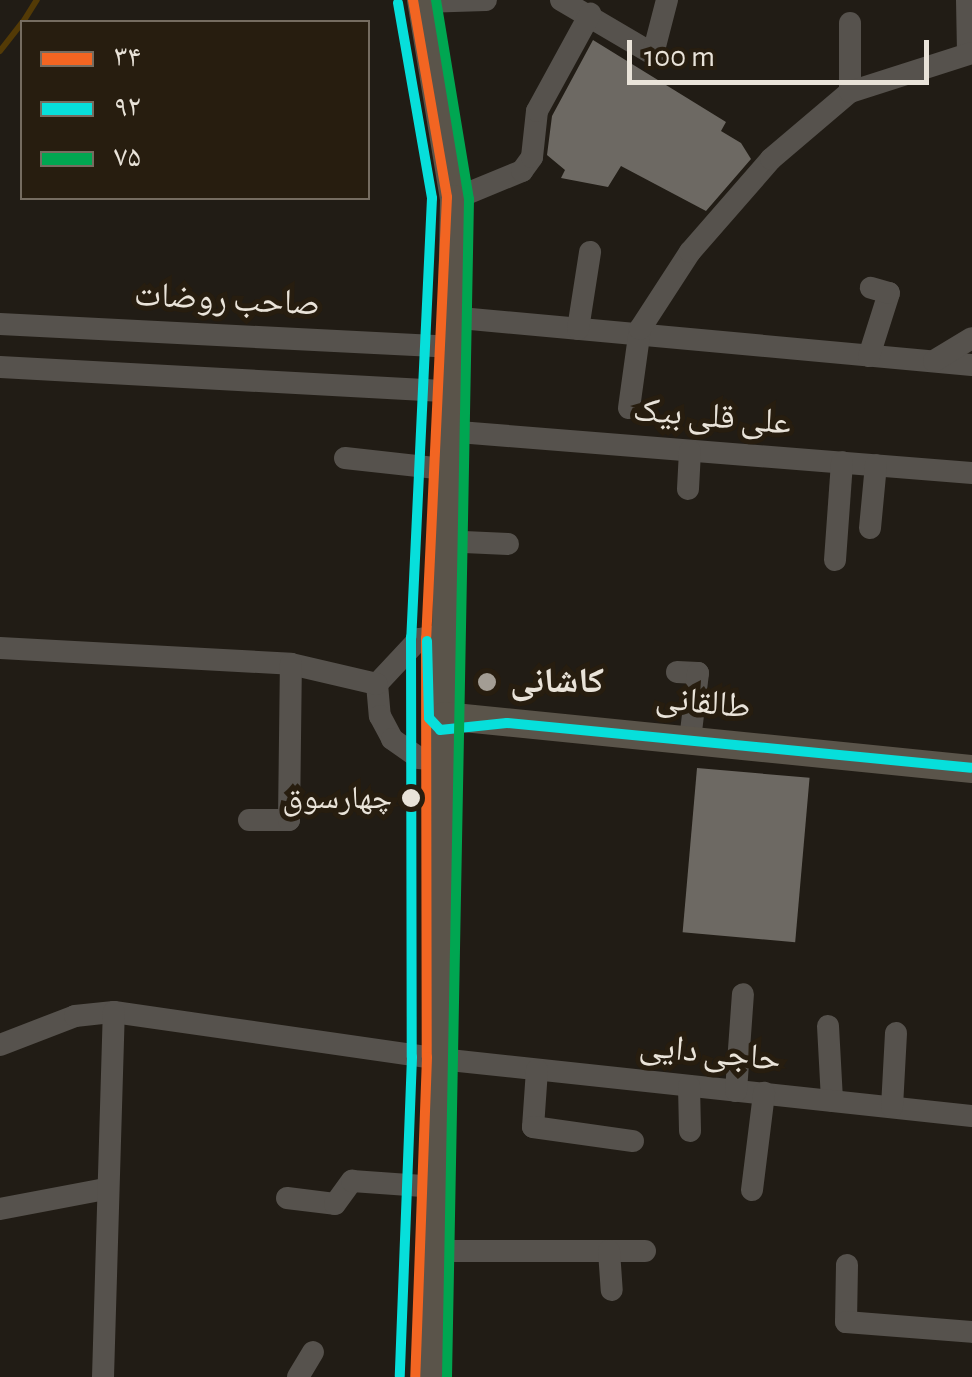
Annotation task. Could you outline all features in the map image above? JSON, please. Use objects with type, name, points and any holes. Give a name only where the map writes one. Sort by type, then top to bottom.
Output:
[{"type":"main road","points":[[421,1],[454,198],[442,635],[435,715],[447,762],[432,1377]]},
{"type":"main road","name":"طالقانی","points":[[435,715],[972,769]]},
{"type":"street","points":[[421,1],[486,0]]},
{"type":"street","points":[[561,0],[653,54],[667,0]]},
{"type":"street","points":[[629,408],[640,329],[690,252],[771,159],[850,92],[970,53],[967,0]]},
{"type":"street","points":[[454,198],[522,172],[544,98],[590,14]]},
{"type":"street","points":[[850,22],[850,92]]},
{"type":"street","points":[[578,330],[590,252]]},
{"type":"street","points":[[870,288],[889,293],[870,356]]},
{"type":"street","points":[[449,318],[578,330],[640,329],[972,365]]},
{"type":"street","name":"صاحب روضات","points":[[0,324],[450,347]]},
{"type":"street","points":[[934,360],[972,338]]},
{"type":"street","points":[[0,367],[447,391]]},
{"type":"street","name":"علی قلی بیک","points":[[446,430],[972,473]]},
{"type":"street","points":[[688,489],[690,451]]},
{"type":"street","points":[[345,458],[444,468]]},
{"type":"street","points":[[835,560],[842,462]]},
{"type":"street","points":[[870,528],[876,465]]},
{"type":"street","points":[[442,541],[508,544]]},
{"type":"street","points":[[442,635],[419,638],[377,684],[380,716],[392,738],[419,758],[447,762]]},
{"type":"street","points":[[0,648],[291,664],[377,684]]},
{"type":"street","points":[[248,820],[289,820],[291,664]]},
{"type":"street","points":[[677,672],[698,674],[690,740]]},
{"type":"street","points":[[736,1090],[744,994]]},
{"type":"street","points":[[104,1377],[105,1189],[114,1012]]},
{"type":"street","name":"حاجی دایی","points":[[0,1045],[75,1016],[114,1012],[440,1060],[972,1116]]},
{"type":"street","points":[[828,1026],[832,1100]]},
{"type":"street","points":[[892,1107],[896,1033]]},
{"type":"street","points":[[537,1070],[533,1127],[633,1140]]},
{"type":"street","points":[[689,1086],[690,1131]]},
{"type":"street","points":[[752,1190],[764,1093]]},
{"type":"street","points":[[287,1198],[335,1204],[352,1181],[438,1187]]},
{"type":"street","points":[[0,1210],[105,1189]]},
{"type":"street","points":[[436,1251],[645,1251]]},
{"type":"street","points":[[609,1251],[612,1290]]},
{"type":"street","points":[[847,1265],[846,1322],[972,1332]]},
{"type":"street","points":[[298,1377],[313,1352]]},
{"type":"building","points":[[593,40],[726,122],[721,131],[741,143],[751,159],[706,211],[621,166],[608,187],[561,178],[565,170],[547,155],[552,116]]},
{"type":"building","points":[[697,768],[810,778],[795,942],[683,932]]},
{"type":"waterway","points":[[24,20],[37,0]]},
{"type":"waterway","points":[[0,51],[20,26]]},
{"type":"transit line","name":"۳۴","points":[[413,0],[447,197],[426,638],[427,1057],[415,1377]]},
{"type":"transit line","name":"۷۵","points":[[436,0],[469,199],[447,1377]]},
{"type":"transit line","name":"۹۲","points":[[398,3],[432,198],[411,637],[412,1057],[400,1376]]},
{"type":"transit line","name":"۹۲","points":[[427,641],[429,718],[440,730],[507,723],[971,768]]},
{"type":"place","name":"کاشانی","points":[[487,682]]},
{"type":"place","name":"چهارسوق","points":[[411,798]]}]
